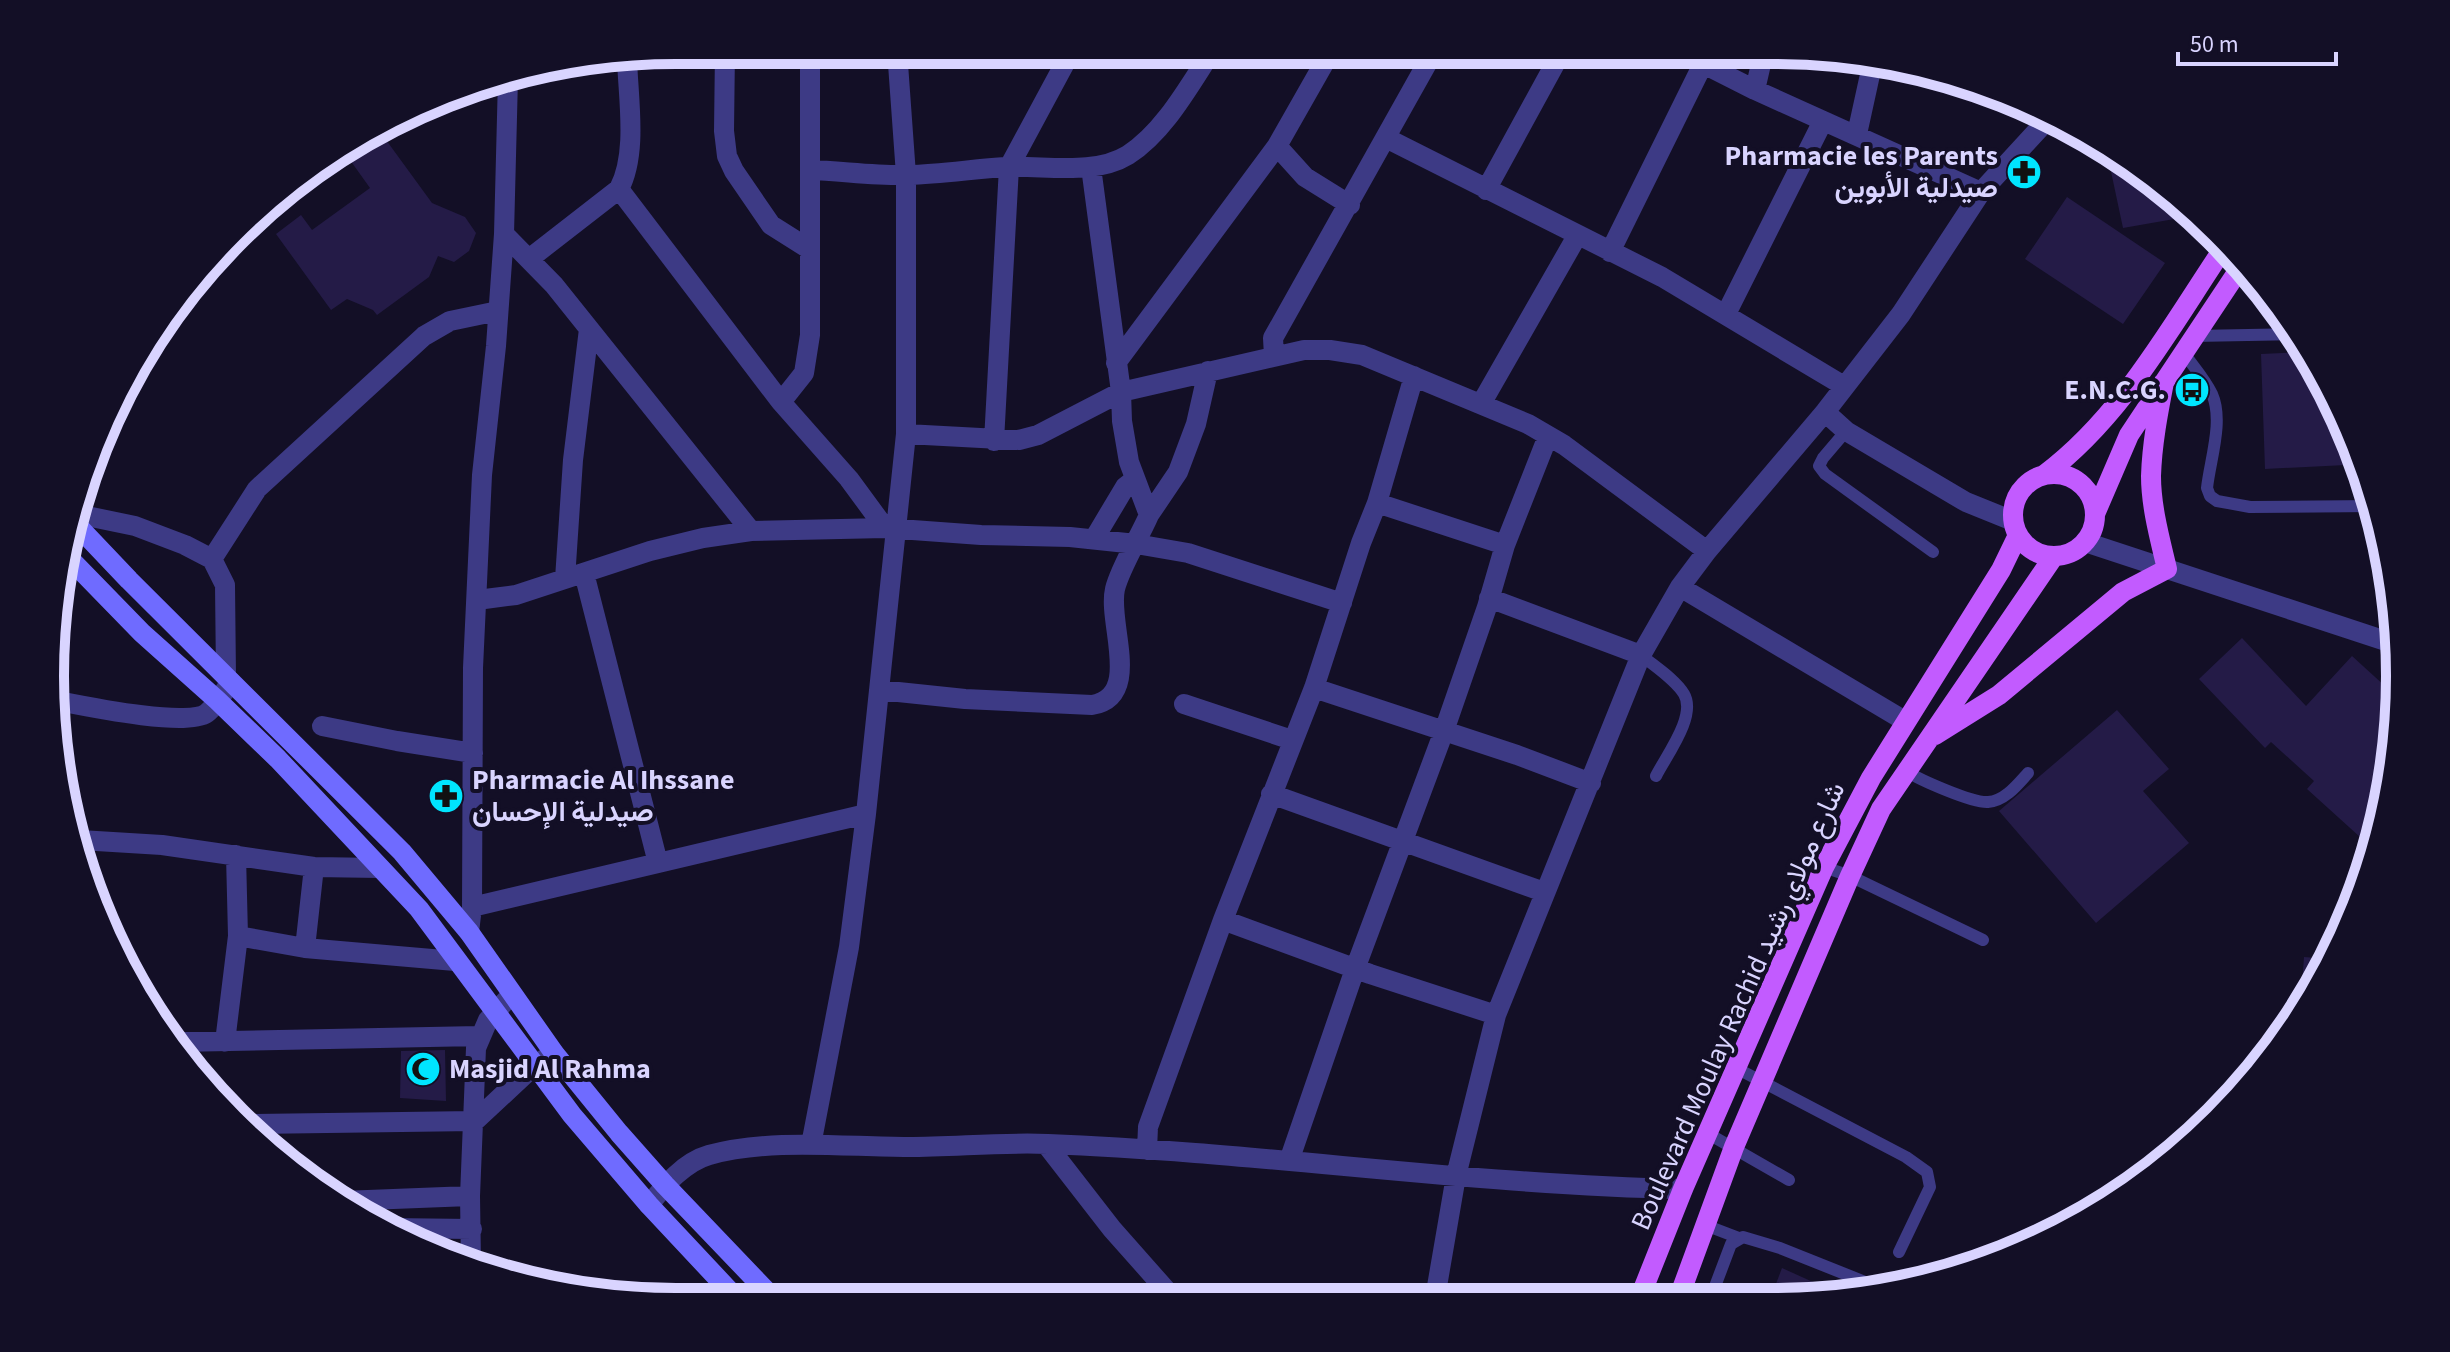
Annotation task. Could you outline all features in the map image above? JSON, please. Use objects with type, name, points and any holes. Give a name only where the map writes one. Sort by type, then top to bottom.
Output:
[{"type":"main road","points":[[2219,255],[2119,402],[2064,460],[2020,492],[2014,506],[2016,528],[2028,546],[2054,556],[2066,554],[2085,542],[2093,529],[2095,514],[2124,445],[2236,274]]},
{"type":"main road","points":[[1930,738],[1999,695],[2123,592],[2167,569],[2156,521],[2151,477],[2164,382]]},
{"type":"main road","points":[[2044,475],[2064,475],[2081,484],[2090,495],[2095,514]]},
{"type":"main road","points":[[83,528],[229,680],[402,852],[469,932],[554,1053],[619,1133],[764,1288]]},
{"type":"main road","name":"Boulevard Moulay Rachid شارع مولاي رشيد","points":[[1644,1288],[1683,1189],[1824,867],[1871,778],[2001,570],[2016,528]]},
{"type":"main road","name":"Boulevard Moulay Rachid شارع مولاي رشيد","points":[[1682,1288],[1734,1147],[1881,809],[2054,556]]},
{"type":"main road","points":[[75,564],[142,633],[217,700],[308,789],[419,909],[534,1066],[649,1205],[727,1288]]},
{"type":"street","points":[[725,64],[724,131],[731,163],[771,225],[809,249]]},
{"type":"street","points":[[781,402],[804,373],[810,335],[810,64]]},
{"type":"street","points":[[811,1145],[849,947],[879,690],[890,529],[906,434],[906,175],[898,64]]},
{"type":"street","points":[[994,441],[1009,167],[1064,64]]},
{"type":"street","points":[[810,170],[906,175],[1009,167],[1091,167],[1127,156],[1148,139],[1203,64]]},
{"type":"street","points":[[1116,363],[1277,146],[1324,64]]},
{"type":"street","points":[[1274,356],[1273,338],[1427,64]]},
{"type":"street","points":[[1486,190],[1555,64]]},
{"type":"street","points":[[1610,252],[1703,64],[1981,192]]},
{"type":"street","points":[[1755,90],[1761,64]]},
{"type":"street","points":[[529,259],[619,189],[629,157],[627,66]]},
{"type":"street","points":[[1857,134],[1871,72]]},
{"type":"street","points":[[469,932],[482,475],[504,234],[508,88]]},
{"type":"street","points":[[1726,314],[1823,121]]},
{"type":"street","points":[[1437,1288],[1456,1176],[1496,1015],[1641,655],[1680,587],[1707,551],[1825,412],[1901,314],[1981,192],[2042,126]]},
{"type":"street","points":[[1386,138],[1662,277],[1844,386]]},
{"type":"street","points":[[1277,146],[1305,177],[1350,205]]},
{"type":"street","points":[[1091,167],[1121,392],[1122,421],[1134,480],[1149,515]]},
{"type":"street","points":[[619,189],[781,402],[890,529]]},
{"type":"street","points":[[504,234],[589,329],[751,531]]},
{"type":"street","points":[[1481,404],[1577,236]]},
{"type":"street","points":[[212,559],[257,489],[424,336],[450,321],[498,311]]},
{"type":"street","points":[[589,329],[573,460],[574,576],[658,863]]},
{"type":"street","points":[[906,434],[1019,440],[1038,435],[1121,392],[1274,356],[1304,350],[1330,350],[1362,355],[1528,424],[1707,551]]},
{"type":"street","points":[[879,690],[1047,705],[1092,705],[1108,700],[1114,694],[1119,677],[1115,590],[1149,515],[1178,472],[1196,424],[1208,371]]},
{"type":"street","points":[[1147,1150],[1148,1127],[1223,920],[1314,688],[1377,503],[1414,376]]},
{"type":"street","points":[[1825,412],[1846,431],[2016,528]]},
{"type":"street","points":[[1289,1161],[1355,969],[1444,731],[1505,545],[1548,436]]},
{"type":"street","points":[[1094,539],[1125,487],[1134,480]]},
{"type":"street","points":[[1377,503],[1505,545]]},
{"type":"street","points":[[65,702],[179,719],[207,714],[229,680],[225,585],[212,559],[135,526],[85,518]]},
{"type":"street","points":[[477,600],[516,595],[663,548],[751,531],[890,529],[1094,539],[1136,544],[1188,553],[1342,603]]},
{"type":"street","points":[[2085,542],[2385,641]]},
{"type":"street","points":[[1680,587],[1905,721]]},
{"type":"street","points":[[1489,598],[1641,655]]},
{"type":"street","points":[[1314,688],[1591,783]]},
{"type":"street","points":[[1184,704],[1292,740]]},
{"type":"street","points":[[322,726],[473,753]]},
{"type":"street","points":[[1271,794],[1544,892]]},
{"type":"street","points":[[472,907],[866,814]]},
{"type":"street","points":[[87,840],[162,845],[314,867],[380,868]]},
{"type":"street","points":[[225,1042],[238,936],[236,855]]},
{"type":"street","points":[[305,948],[314,867]]},
{"type":"street","points":[[1223,920],[1355,969],[1496,1015]]},
{"type":"street","points":[[238,936],[305,948],[455,961]]},
{"type":"street","points":[[471,1253],[470,1196],[476,1048],[479,1036],[494,1012],[512,994]]},
{"type":"street","points":[[185,1042],[479,1036]]},
{"type":"street","points":[[259,1124],[475,1121],[534,1066],[554,1053]]},
{"type":"street","points":[[1046,1144],[1112,1229],[1164,1288]]},
{"type":"street","points":[[649,1205],[665,1185],[688,1165],[705,1156],[811,1145],[909,1147],[1046,1144],[1625,1188],[1683,1189]]},
{"type":"street","points":[[361,1200],[470,1196]]},
{"type":"street","points":[[413,1228],[472,1229]]},
{"type":"lane","points":[[2282,335],[2189,344],[2215,404],[2216,423],[2207,488],[2210,496],[2217,501],[2250,507],[2362,506]]},
{"type":"lane","points":[[1846,431],[1819,466],[1825,474],[1933,552]]},
{"type":"lane","points":[[1641,655],[1683,693],[1688,705],[1687,718],[1656,776]]},
{"type":"lane","points":[[1906,771],[1925,784],[1988,802],[2007,795],[2028,773]]},
{"type":"lane","points":[[1824,867],[1850,876],[1983,940]]},
{"type":"lane","points":[[1736,1068],[1906,1157],[1927,1172],[1930,1187],[1899,1252]]},
{"type":"lane","points":[[1707,1133],[1789,1180]]},
{"type":"lane","points":[[1705,1225],[1739,1238],[1749,1237],[1780,1248],[1863,1281]]},
{"type":"lane","points":[[1714,1288],[1731,1244],[1739,1238]]},
{"type":"building","points":[[385,138],[432,203],[465,217],[476,233],[469,251],[454,262],[438,256],[429,277],[377,315],[373,310],[347,299],[331,310],[276,234],[301,215],[312,230],[370,188],[349,159]]},
{"type":"building","points":[[2109,164],[2180,218],[2123,228]]},
{"type":"building","points":[[2067,197],[2165,263],[2123,324],[2025,259]]},
{"type":"building","points":[[2293,353],[2323,405],[2346,465],[2265,469],[2261,354]]},
{"type":"building","points":[[2242,638],[2306,706],[2352,656],[2386,687],[2381,756],[2364,836],[2362,834],[2360,837],[2307,789],[2314,781],[2271,742],[2265,748],[2199,679]]},
{"type":"building","points":[[2117,710],[2169,769],[2143,791],[2189,843],[2096,923],[1999,811]]},
{"type":"building","points":[[2304,957],[2317,958],[2304,982],[2302,985]]},
{"type":"building","name":"Masjid Al Rahma","points":[[445,1050],[446,1101],[400,1098],[401,1051]]},
{"type":"building","points":[[1782,1268],[1822,1286],[1814,1287],[1774,1288]]},
{"type":"place","name":"Pharmacie les Parents صيدلية الأبوين","points":[[2024,172]]},
{"type":"place","name":"E.N.C.G.","points":[[2192,390]]},
{"type":"place","name":"Pharmacie Al Ihssane صيدلية الإحسان","points":[[446,796]]},
{"type":"place","name":"Masjid Al Rahma","points":[[423,1069]]}]
